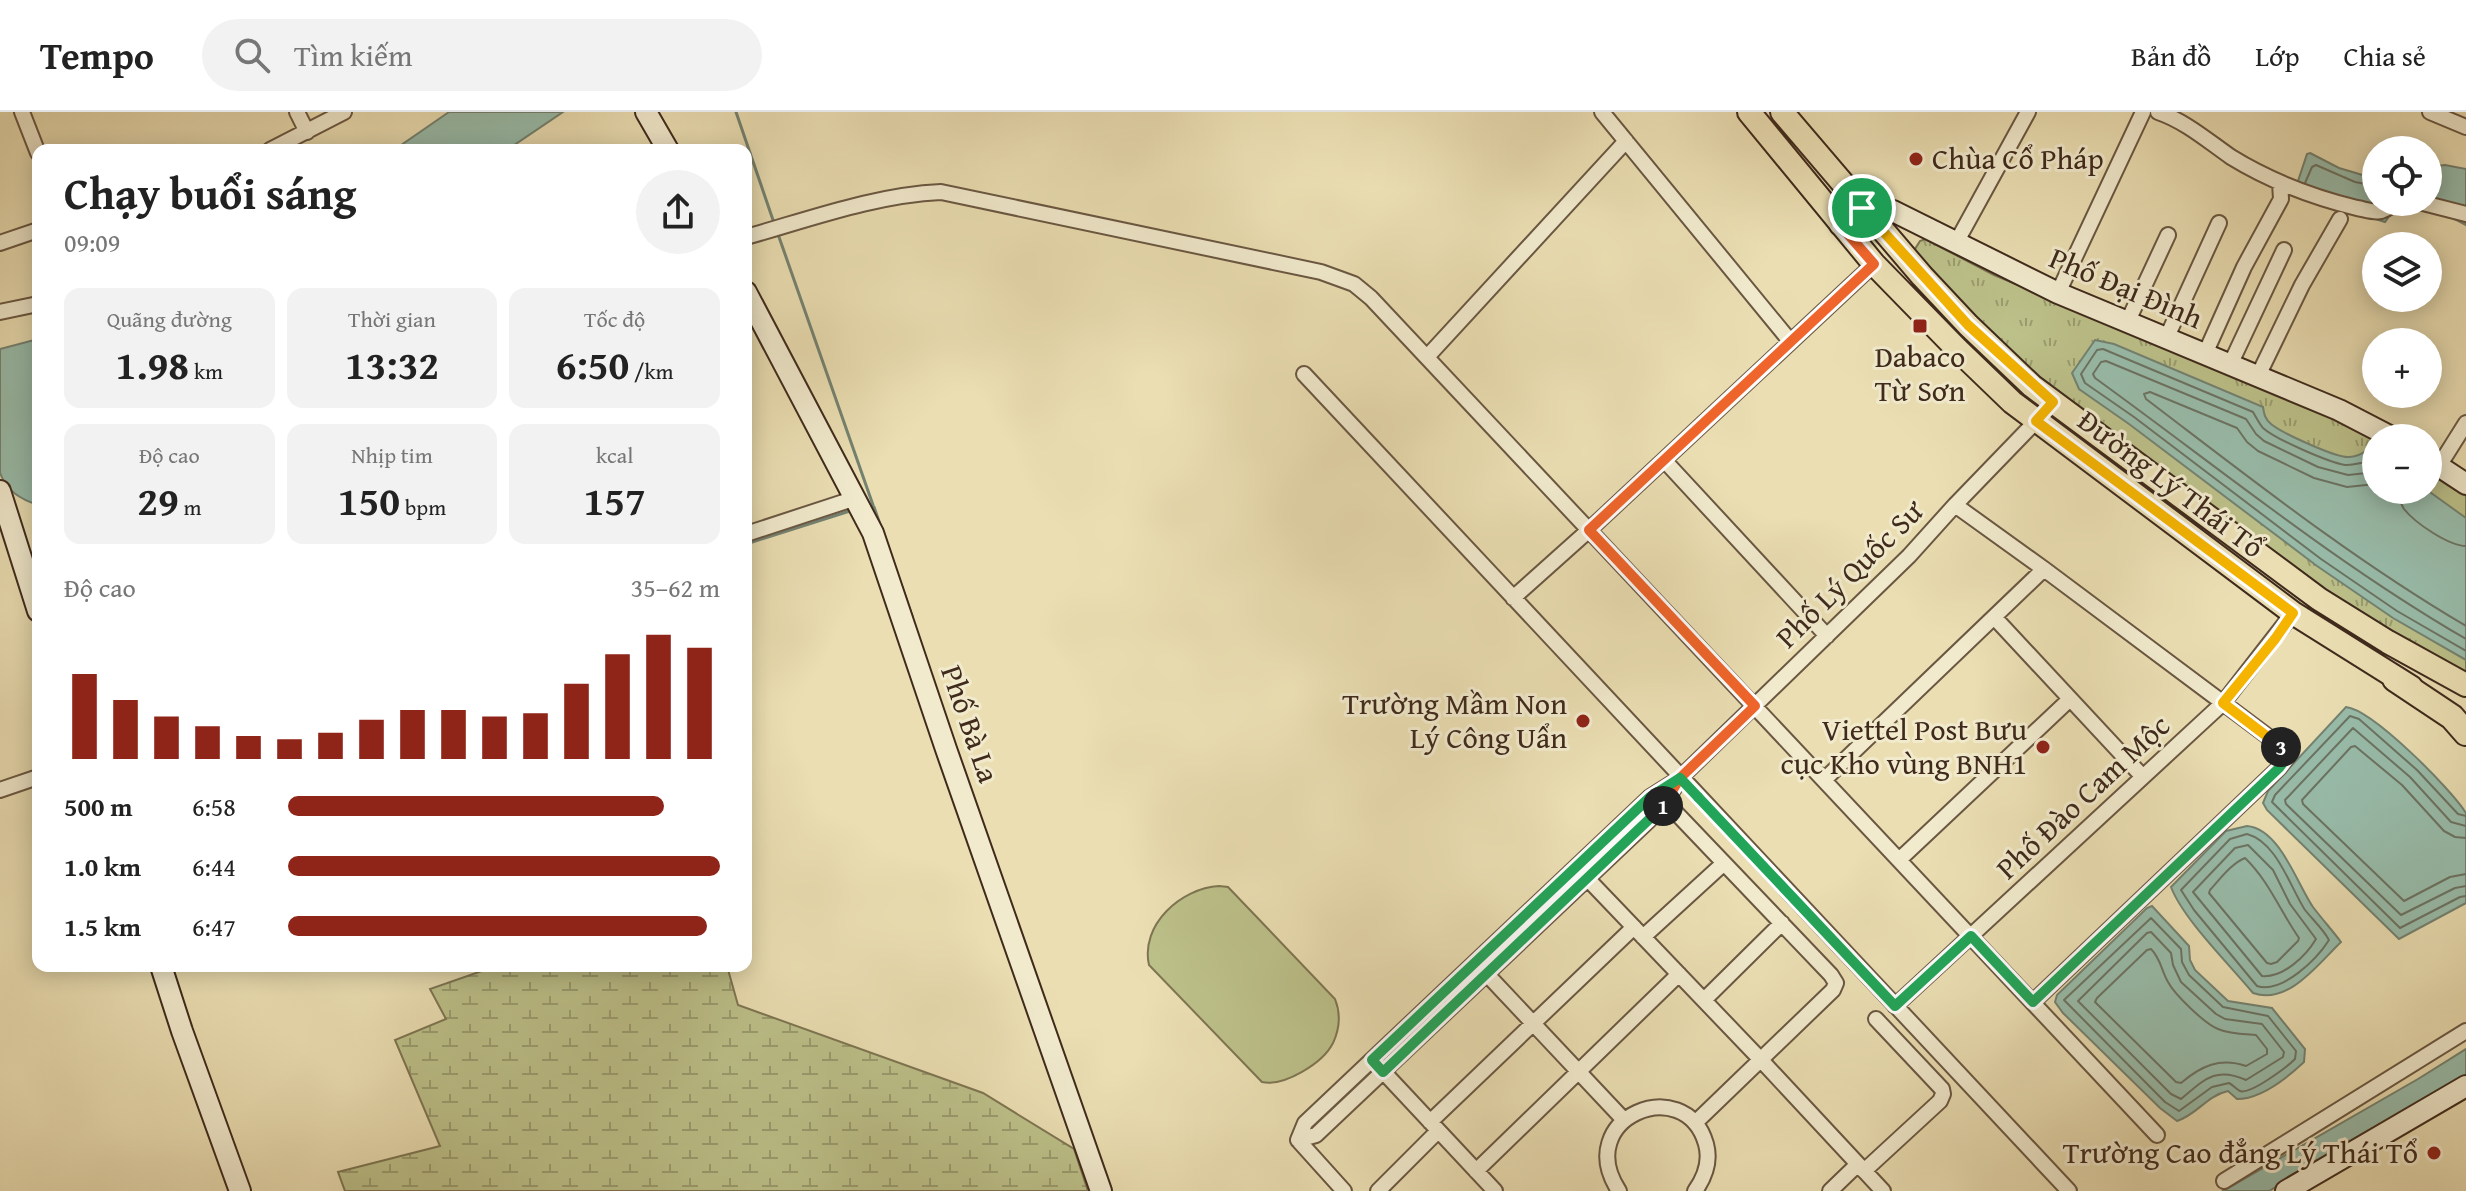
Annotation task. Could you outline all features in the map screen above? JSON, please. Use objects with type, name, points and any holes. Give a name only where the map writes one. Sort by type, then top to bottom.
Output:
[{"type":"highway","points":[[2395,679],[2452,717],[2466,733]]},
{"type":"main road","name":"Đường Lý Thái Tổ","points":[[1749,112],[1874,264],[1957,349],[2036,421],[2293,613],[2395,679],[2466,717]]},
{"type":"main road","name":"Đường Lý Thái Tổ","points":[[1782,112],[1862,208],[1968,325],[2053,402],[2319,599],[2466,685]]},
{"type":"street","points":[[22,112],[34,144]]},
{"type":"street","points":[[297,112],[307,132]]},
{"type":"street","points":[[282,144],[344,112]]},
{"type":"street","points":[[646,112],[665,144]]},
{"type":"street","points":[[1602,112],[1790,341]]},
{"type":"street","points":[[1956,243],[2028,112]]},
{"type":"street","points":[[2058,293],[2143,112]]},
{"type":"street","points":[[2158,112],[2180,122],[2233,158],[2280,183],[2362,209]]},
{"type":"street","points":[[2430,112],[2466,127]]},
{"type":"street","points":[[1427,357],[1626,141]]},
{"type":"street","points":[[2205,354],[2244,267],[2281,199],[2280,183]]},
{"type":"street","points":[[752,235],[899,196],[941,192],[1321,272],[1354,284],[1427,357],[2157,1135]]},
{"type":"street","points":[[1840,225],[1862,208]]},
{"type":"street","name":"Phố Đại Đình","points":[[1862,208],[1893,211],[2058,293],[2369,424]]},
{"type":"street","points":[[2442,208],[2466,214]]},
{"type":"street","points":[[2258,376],[2302,285],[2340,219]]},
{"type":"street","points":[[2166,339],[2219,223]]},
{"type":"street","points":[[0,243],[32,232]]},
{"type":"street","points":[[2127,323],[2168,235]]},
{"type":"street","points":[[2230,365],[2284,250]]},
{"type":"street","points":[[1513,598],[1874,264]]},
{"type":"street","name":"Phố Bà La","points":[[752,303],[873,533],[1101,1191]]},
{"type":"street","points":[[0,312],[32,305]]},
{"type":"street","points":[[1304,374],[2069,1191]]},
{"type":"street","name":"Phố Lý Quốc Sư","points":[[1661,797],[1909,556],[2053,402]]},
{"type":"street","points":[[2442,453],[2466,423]]},
{"type":"street","points":[[1664,460],[1827,636]]},
{"type":"street","points":[[2442,468],[2466,484]]},
{"type":"street","points":[[0,491],[32,592]]},
{"type":"street","points":[[752,532],[856,498]]},
{"type":"street","points":[[1955,505],[2286,750],[2288,756],[2268,779],[2033,1002]]},
{"type":"street","points":[[1824,780],[2044,569]]},
{"type":"street","name":"Phố Đào Cam Mộc","points":[[1895,1006],[2223,703],[2293,613]]},
{"type":"street","points":[[1994,617],[2143,777]]},
{"type":"street","points":[[1899,860],[2070,699]]},
{"type":"street","points":[[0,790],[32,779]]},
{"type":"street","points":[[1661,797],[1836,983],[1833,990],[1695,1123]]},
{"type":"street","points":[[1298,1140],[1305,1123],[1475,962],[1576,867],[1661,797]]},
{"type":"street","points":[[1298,1140],[1316,1135],[1487,974],[1662,808],[1661,797]]},
{"type":"street","points":[[1378,1191],[1434,1126],[1533,1023],[1724,863]]},
{"type":"street","points":[[1576,867],[1883,1191]]},
{"type":"street","points":[[1704,1000],[1782,923]]},
{"type":"street","points":[[1475,962],[1624,1120]]},
{"type":"street","points":[[163,972],[240,1191]]},
{"type":"street","points":[[1476,1171],[1679,974]]},
{"type":"street","points":[[1830,1191],[1940,1101],[1943,1094],[1942,1089],[1876,1019]]},
{"type":"street","points":[[2224,1181],[2466,1031]]},
{"type":"street","points":[[1372,1060],[1495,1191]]},
{"type":"street","points":[[2286,1191],[2466,1086]]},
{"type":"street","points":[[1619,1191],[1607,1166],[1611,1138],[1624,1120],[1642,1109],[1656,1107],[1684,1114],[1703,1135],[1708,1149],[1708,1163],[1695,1191]]},
{"type":"street","points":[[1298,1140],[1344,1191]]},
{"type":"green space","points":[[1925,239],[1994,275],[2272,387],[2362,433],[2362,504],[2442,504],[2442,480],[2466,496],[2466,678],[2362,618],[2042,381],[1988,332],[1917,256],[1915,249]]},
{"type":"green space","points":[[1219,886],[1228,887],[1335,999],[1337,1005],[1338,1026],[1328,1051],[1302,1072],[1281,1081],[1262,1082],[1149,965],[1151,936],[1166,911],[1191,894]]},
{"type":"green space","points":[[479,972],[729,972],[738,1005],[983,1093],[1074,1149],[1088,1191],[345,1191],[338,1172],[440,1146],[395,1040],[446,1019],[430,989]]},
{"type":"water","points":[[449,112],[563,112],[516,144],[403,144]]},
{"type":"water","points":[[2307,154],[2362,175],[2362,215],[2295,190]]},
{"type":"water","points":[[2442,165],[2466,169],[2466,225],[2442,214]]},
{"type":"water","points":[[2366,216],[2389,216],[2385,222]]},
{"type":"water","points":[[2095,340],[2114,344],[2263,407],[2271,424],[2322,449],[2349,457],[2362,453],[2362,504],[2442,504],[2442,501],[2466,518],[2466,660],[2393,618],[2317,566],[2079,389],[2072,373]]},
{"type":"water","points":[[32,341],[32,503],[15,494],[0,473],[0,349]]},
{"type":"water","points":[[2346,707],[2374,721],[2392,736],[2429,770],[2466,813],[2466,903],[2399,939],[2263,803],[2268,791]]},
{"type":"water","points":[[2247,826],[2259,829],[2278,847],[2313,907],[2341,942],[2302,980],[2278,993],[2266,995],[2253,993],[2220,956],[2186,913],[2171,887],[2226,831]]},
{"type":"water","points":[[2152,906],[2189,946],[2190,960],[2195,970],[2228,1001],[2272,1008],[2305,1049],[2304,1062],[2282,1081],[2246,1098],[2237,1099],[2228,1091],[2220,1093],[2177,1121],[2063,1013],[2055,1002],[2057,995]]},
{"type":"water","points":[[2466,1049],[2466,1075],[2269,1191],[2223,1191],[2418,1079]]},
{"type":"waterway","points":[[736,112],[747,144]]},
{"type":"waterway","points":[[752,159],[773,220]]},
{"type":"waterway","points":[[779,237],[873,505]]},
{"type":"waterway","points":[[869,508],[874,507],[912,616]]},
{"type":"waterway","points":[[752,542],[853,510]]},
{"type":"place","name":"Chùa Cổ Pháp","points":[[1916,159]]},
{"type":"place","name":"Dabaco Từ Sơn","points":[[1920,326]]},
{"type":"place","name":"Trường Mầm Non Lý Công Uẩn","points":[[1583,721]]},
{"type":"place","name":"Viettel Post Bưu cục Kho vùng BNH1","points":[[2043,747]]},
{"type":"place","name":"Trường Cao đẳng Lý Thái Tổ","points":[[2434,1153]]},
{"type":"route","points":[[1862,208],[1840,225],[1874,264],[1589,530],[1755,706],[1680,778],[1662,808],[1383,1072],[1372,1060],[1650,797],[1680,778],[1895,1006],[1971,936],[2033,1002],[2288,756],[2286,750],[2223,703],[2293,613],[2036,421],[2053,402],[1968,325],[1862,208]]}]
